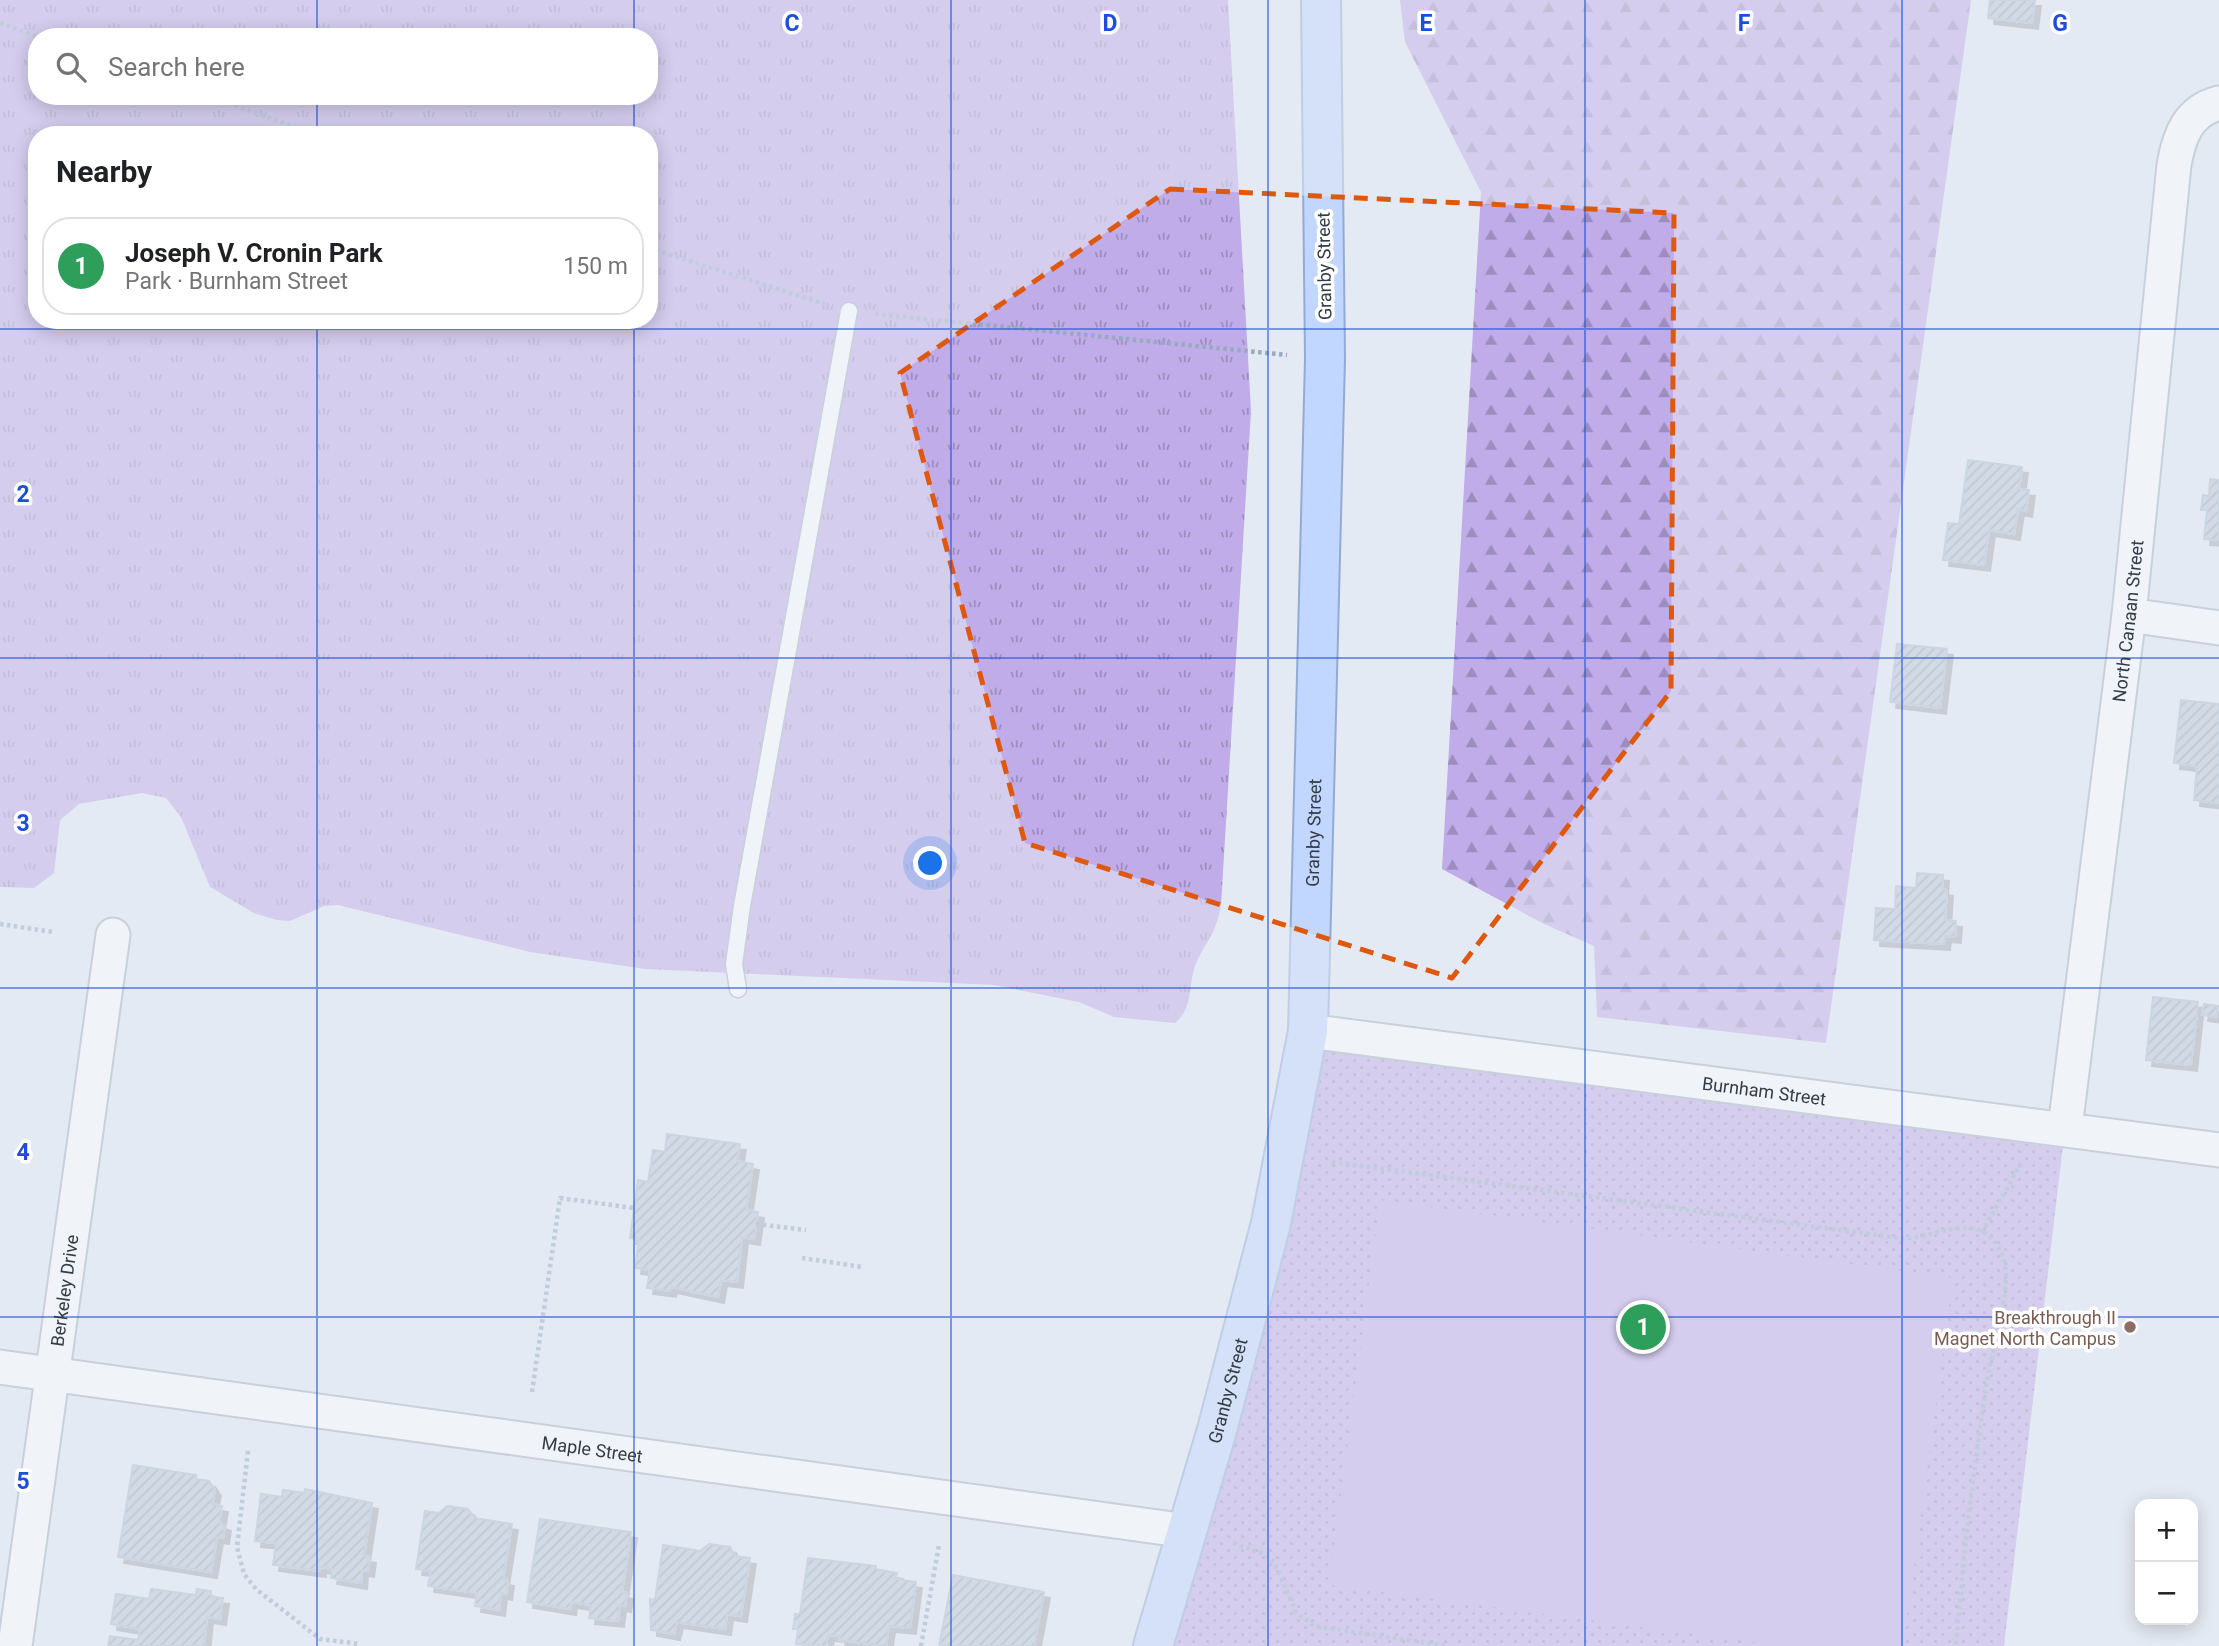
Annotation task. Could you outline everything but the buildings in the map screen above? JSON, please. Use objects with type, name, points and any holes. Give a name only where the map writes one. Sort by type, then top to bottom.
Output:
[{"type":"main road","name":"Granby Street","points":[[1153,1646],[1217,1430],[1271,1223],[1308,1031],[1325,359],[1321,0]]},
{"type":"street","name":"North Canaan Street","points":[[2065,1128],[2129,615],[2174,165],[2183,131],[2206,109]]},
{"type":"street","points":[[2129,615],[2219,628]]},
{"type":"street","name":"Berkeley Drive","points":[[15,1646],[113,935]]},
{"type":"street","name":"Burnham Street","points":[[1308,1031],[2219,1150]]},
{"type":"street","name":"Maple Street","points":[[0,1367],[1187,1531]]},
{"type":"lane","points":[[737,989],[734,964],[742,906],[849,311]]},
{"type":"path","points":[[0,23],[28,33]]},
{"type":"path","points":[[233,105],[292,126]]},
{"type":"path","points":[[658,251],[849,311],[1325,359]]},
{"type":"path","points":[[0,924],[53,932]]},
{"type":"path","points":[[1982,1233],[2022,1161]]},
{"type":"path","points":[[1332,1162],[1899,1238],[1916,1238],[1956,1227],[1982,1233],[1995,1242],[2003,1258],[2006,1276],[1974,1471],[1956,1646]]},
{"type":"path","points":[[532,1392],[560,1198],[634,1208]]},
{"type":"path","points":[[756,1224],[806,1230]]},
{"type":"path","points":[[802,1258],[863,1266]]},
{"type":"path","points":[[248,1451],[237,1547],[244,1574],[256,1589],[320,1639],[360,1644]]},
{"type":"path","points":[[1233,1543],[1264,1554],[1274,1562],[1296,1612],[1314,1626],[1447,1646]]},
{"type":"path","points":[[921,1646],[939,1545]]},
{"type":"path","points":[[319,1646],[320,1639]]},
{"type":"highlighted area","points":[[1170,189],[1674,213],[1671,691],[1452,978],[1025,843],[900,373]]},
{"type":"green space","points":[[0,0],[1228,0],[1251,411],[1221,905],[1214,929],[1194,969],[1185,1010],[1175,1023],[1114,1017],[1079,1002],[994,985],[645,969],[530,952],[338,905],[324,906],[290,921],[277,920],[254,913],[210,887],[181,817],[166,798],[142,793],[79,804],[60,820],[54,873],[34,888],[0,887]]},
{"type":"green space","points":[[1400,0],[1971,0],[1826,1043],[1597,1017],[1594,946],[1542,923],[1442,869],[1481,192],[1405,42]]},
{"type":"green space","points":[[1308,1031],[2065,1128],[2004,1646],[1153,1646]]},
{"type":"green space","points":[[1380,1200],[1953,1278],[1903,1646],[1781,1646],[1329,1585]]},
{"type":"place","name":"Joseph V. Cronin Park","points":[[1643,1327]]},
{"type":"place","name":"Breakthrough II Magnet North Campus","points":[[2130,1327]]}]
